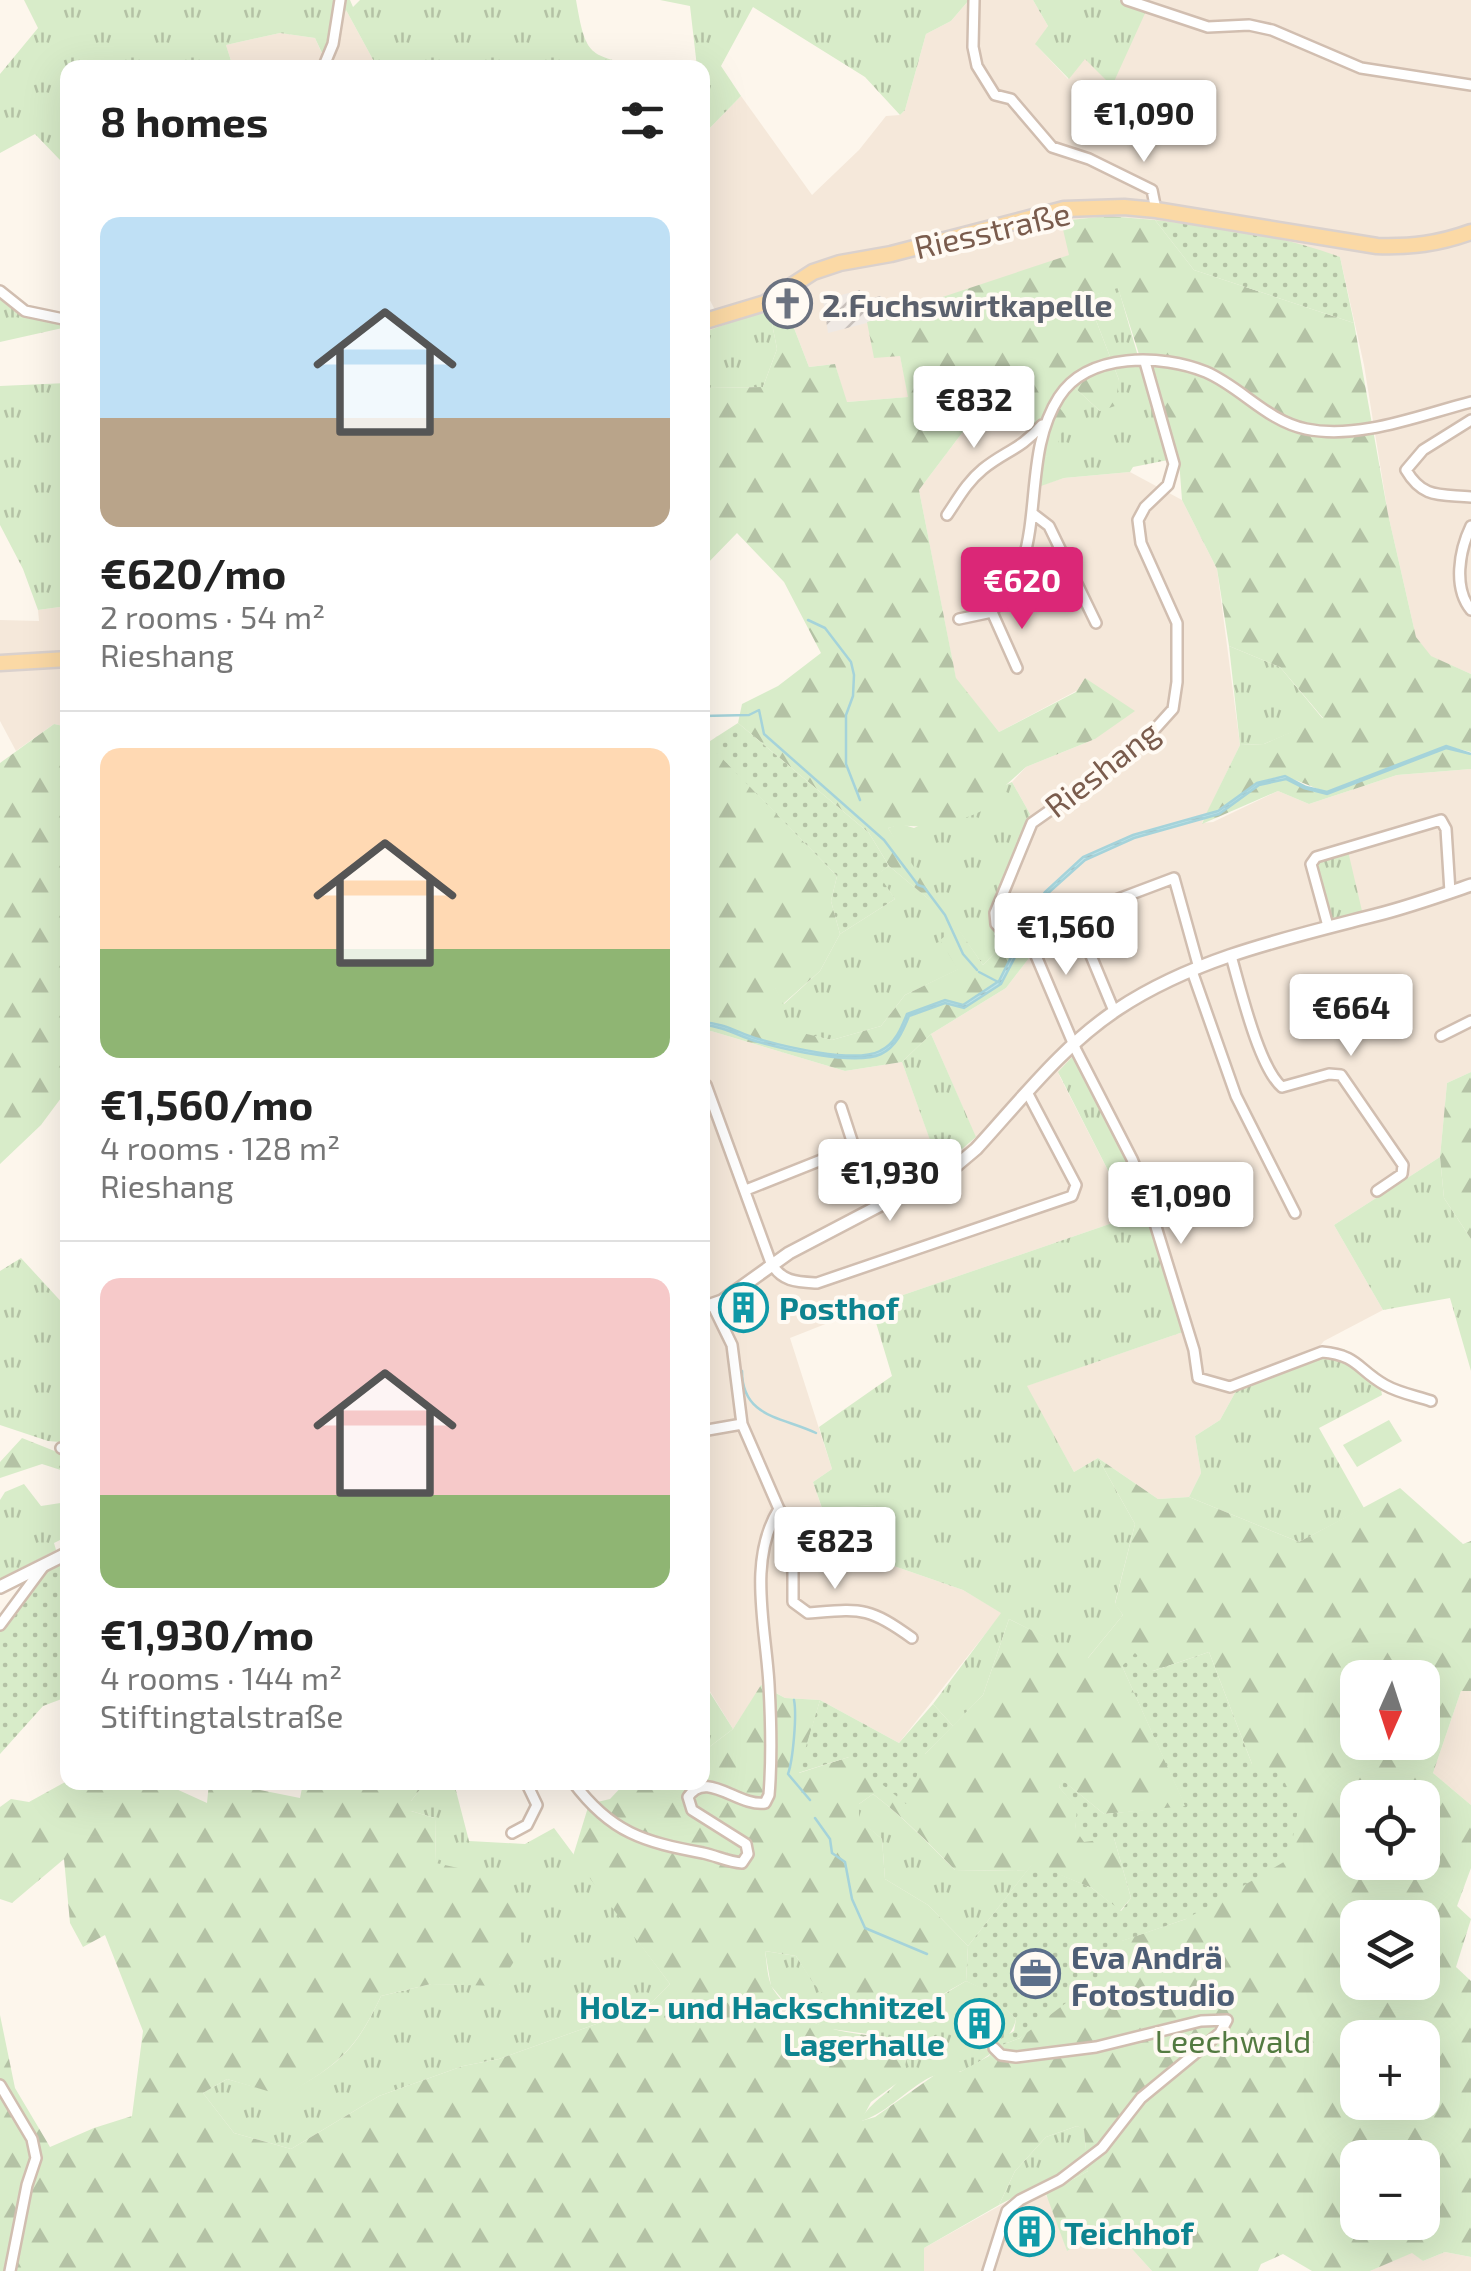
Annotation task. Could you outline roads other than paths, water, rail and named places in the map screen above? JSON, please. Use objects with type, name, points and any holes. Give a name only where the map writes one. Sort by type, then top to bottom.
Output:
[{"type":"main road","name":"Riesstraße","points":[[710,320],[765,303],[813,272],[840,262],[891,254],[1064,209],[1156,210],[1377,246],[1438,244],[1471,232]]},
{"type":"main road","points":[[0,663],[60,659]]},
{"type":"street","points":[[327,60],[340,0]]},
{"type":"street","points":[[974,0],[973,47],[986,84],[995,94],[1012,100],[1052,147],[1089,158],[1152,190],[1156,210]]},
{"type":"street","points":[[1127,0],[1208,27],[1248,25],[1272,30],[1360,68],[1471,85]]},
{"type":"street","points":[[0,291],[25,311],[60,318]]},
{"type":"street","points":[[947,515],[986,466],[1027,443],[1061,393],[1088,370],[1117,362],[1177,362],[1209,374],[1264,411],[1306,429],[1378,426],[1471,402]]},
{"type":"street","name":"Rieshang","points":[[1145,362],[1174,464],[1168,484],[1138,520],[1142,543],[1177,622],[1173,710],[1137,749],[1032,823],[1012,864],[995,913],[996,924],[1009,938],[1034,951],[1145,1191],[1194,1350],[1198,1378],[1230,1387],[1322,1352],[1335,1353],[1346,1356],[1387,1386],[1431,1402]]},
{"type":"street","points":[[1471,420],[1422,450],[1406,470],[1415,486],[1428,493],[1471,497]]},
{"type":"street","points":[[959,620],[992,612],[1016,580],[1027,545],[1044,423]]},
{"type":"street","points":[[1032,513],[1049,526],[1096,624]]},
{"type":"street","points":[[1471,526],[1459,583],[1471,610]]},
{"type":"street","points":[[992,612],[1017,668]]},
{"type":"street","points":[[1328,926],[1311,864],[1316,857],[1441,820],[1446,828],[1450,892]]},
{"type":"street","points":[[1114,1011],[1077,922],[1080,913],[1174,878],[1195,969],[1236,1096],[1295,1213]]},
{"type":"street","points":[[710,1306],[771,1264],[947,1172],[976,1149],[1074,1044],[1114,1011],[1157,985],[1231,956],[1471,885]]},
{"type":"street","points":[[1231,956],[1267,1067],[1277,1084],[1282,1087],[1329,1074],[1341,1075],[1403,1165],[1402,1174],[1377,1192]]},
{"type":"street","points":[[1441,1036],[1471,1022]]},
{"type":"street","points":[[710,1096],[771,1264],[787,1280],[817,1284],[1072,1196],[1076,1185],[1028,1092]]},
{"type":"street","points":[[746,1190],[854,1147],[842,1107]]},
{"type":"street","points":[[710,1310],[732,1345],[742,1424],[779,1509],[789,1522],[794,1548],[793,1602],[808,1613],[856,1608],[874,1612],[912,1638]]},
{"type":"street","points":[[710,1430],[742,1424]]},
{"type":"street","points":[[710,1788],[752,1805],[765,1803],[769,1795],[769,1690],[761,1580],[764,1542],[779,1509]]},
{"type":"street","points":[[0,1586],[60,1557]]},
{"type":"street","points":[[0,1625],[44,1566]]},
{"type":"street","points":[[512,1833],[527,1825],[537,1806],[530,1790]]},
{"type":"street","points":[[580,1790],[601,1815],[637,1838],[742,1863],[748,1854],[746,1844],[692,1810],[688,1797],[692,1790]]},
{"type":"street","points":[[988,2271],[1007,2211],[1060,2180],[1102,2148],[1142,2098],[1220,2033],[1227,2020],[1201,2021],[1096,2048],[1028,2056],[1001,2055],[994,2048]]},
{"type":"street","points":[[0,2086],[32,2139],[36,2158],[10,2271]]},
{"type":"water","points":[[1446,746],[1471,754],[1446,748],[1327,794],[1286,779],[1259,785],[1219,814],[1134,838],[1085,860],[1047,894],[1022,931],[1016,955],[1001,984],[964,1008],[945,1003],[909,1016],[895,1043],[881,1054],[854,1058],[819,1055],[710,1026],[710,1023],[716,1024],[818,1052],[853,1056],[880,1051],[894,1040],[907,1014],[945,1000],[963,1005],[999,981],[1020,928],[1045,892],[1083,857],[1133,835],[1218,811],[1257,783],[1285,776],[1327,792]]},
{"type":"waterway","points":[[808,620],[825,628],[851,662],[853,696],[846,715],[846,764],[860,800]]},
{"type":"waterway","points":[[710,716],[749,715],[759,710],[764,734],[884,840],[918,885],[924,887],[945,915],[963,954],[977,970]]},
{"type":"waterway","points":[[979,972],[1000,983]]},
{"type":"waterway","points":[[742,1371],[744,1387],[757,1407],[816,1433]]},
{"type":"waterway","points":[[794,1700],[788,1774],[810,1800]]},
{"type":"waterway","points":[[815,1818],[830,1839],[832,1853],[845,1862],[852,1899],[865,1928],[927,1954]]},
{"type":"place","name":"2.Fuchswirtkapelle","points":[[787,304]]},
{"type":"place","name":"Posthof","points":[[744,1307]]},
{"type":"place","name":"Eva Andrä Fotostudio","points":[[1036,1974]]},
{"type":"place","name":"Holz- und Hackschnitzel Lagerhalle","points":[[980,2024]]},
{"type":"place","name":"Teichhof","points":[[1029,2232]]},
{"type":"park label","name":"Leechwald","points":[[1233,2040]]}]
